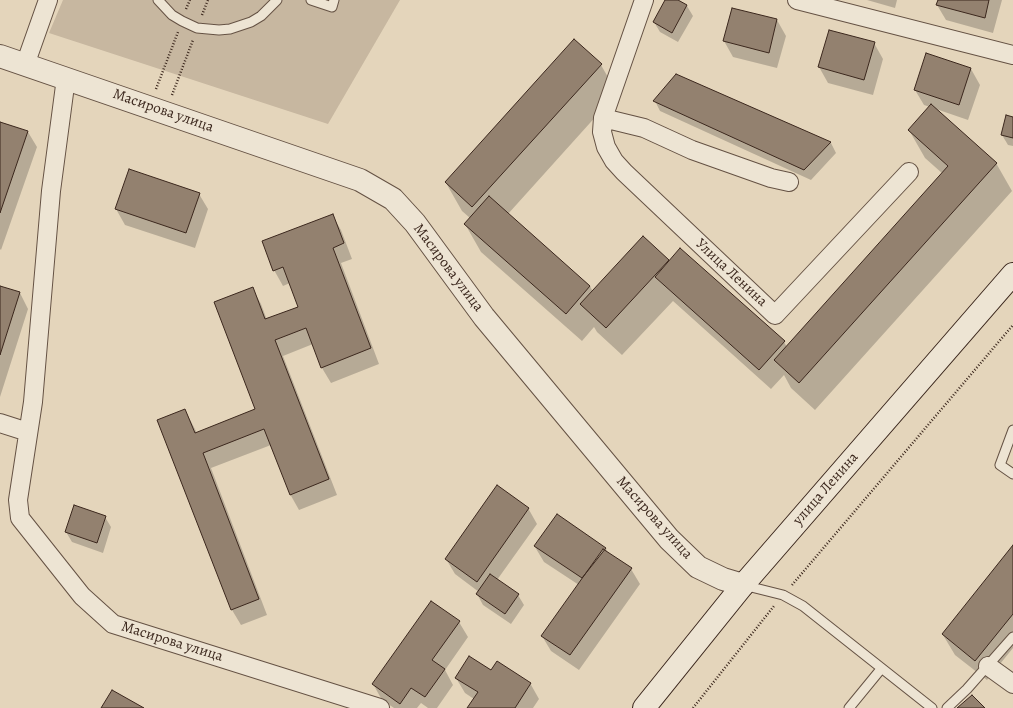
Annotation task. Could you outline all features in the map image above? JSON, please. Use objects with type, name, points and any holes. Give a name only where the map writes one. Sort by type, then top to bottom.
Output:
[{"type":"street","points":[[25,65],[48,0]]},
{"type":"street","name":"Улица Ленина","points":[[644,0],[603,118],[602,132],[606,147],[614,161],[624,172],[775,315],[909,172]]},
{"type":"street","points":[[797,0],[1013,55]]},
{"type":"street","name":"Масирова улица","points":[[0,56],[158,109],[360,180],[393,199],[415,222],[484,317],[669,539],[698,567],[723,579],[743,585]]},
{"type":"street","name":"Масирова улица","points":[[66,78],[51,191],[33,402],[18,500],[20,518],[82,596],[113,624],[380,708]]},
{"type":"street","points":[[603,118],[644,128],[692,150],[770,178],[789,182]]},
{"type":"street","name":"улица Ленина","points":[[644,708],[743,585],[1013,274]]},
{"type":"street","points":[[0,423],[28,432]]},
{"type":"street","points":[[988,666],[1013,684]]},
{"type":"lane","points":[[158,0],[172,15],[182,22],[197,28],[219,30],[241,26],[261,16],[277,0]]},
{"type":"lane","points":[[311,0],[332,7],[334,0]]},
{"type":"lane","points":[[1013,430],[1000,465],[1013,474]]},
{"type":"lane","points":[[743,585],[783,595],[803,606],[932,708]]},
{"type":"lane","points":[[947,708],[967,689],[1013,637]]},
{"type":"lane","points":[[849,708],[881,669]]},
{"type":"path","points":[[158,109],[182,22],[190,0]]},
{"type":"path","points":[[158,109],[197,28],[208,0]]},
{"type":"path","points":[[693,708],[783,595],[1013,325]]},
{"type":"shaded area","points":[[63,0],[400,0],[328,124],[49,33]]},
{"type":"building","points":[[665,0],[678,0],[687,5],[672,33],[653,22]]},
{"type":"building","points":[[938,0],[989,0],[985,18],[936,5]]},
{"type":"building","points":[[732,8],[777,19],[769,53],[723,41]]},
{"type":"building","points":[[829,30],[875,42],[864,80],[818,67]]},
{"type":"building","points":[[574,39],[602,64],[472,207],[445,182]]},
{"type":"building","points":[[926,53],[971,68],[959,105],[914,90]]},
{"type":"building","points":[[676,74],[831,142],[804,170],[653,101]]},
{"type":"building","points":[[931,104],[997,163],[799,383],[774,360],[948,166],[908,130]]},
{"type":"building","points":[[1006,115],[1013,117],[1013,138],[1001,135]]},
{"type":"building","points":[[0,122],[28,131],[0,213]]},
{"type":"building","points":[[129,169],[200,193],[186,233],[115,209]]},
{"type":"building","points":[[489,196],[590,286],[566,314],[464,224]]},
{"type":"building","points":[[333,214],[344,243],[333,248],[371,348],[321,368],[306,328],[275,340],[329,479],[290,495],[264,429],[203,453],[259,599],[231,610],[157,420],[185,409],[195,433],[255,409],[214,302],[253,287],[265,319],[298,307],[283,267],[273,271],[262,241]]},
{"type":"building","points":[[643,236],[669,260],[606,328],[580,304]]},
{"type":"building","points":[[680,248],[785,341],[759,370],[655,277]]},
{"type":"building","points":[[0,286],[20,292],[0,355]]},
{"type":"building","points":[[497,485],[529,508],[477,582],[445,559]]},
{"type":"building","points":[[74,505],[106,516],[97,543],[65,532]]},
{"type":"building","points":[[557,514],[606,548],[582,578],[534,546]]},
{"type":"building","points":[[1013,545],[1013,614],[975,661],[942,634]]},
{"type":"building","points":[[603,549],[632,568],[570,655],[541,636]]},
{"type":"building","points":[[490,574],[519,594],[505,614],[476,594]]},
{"type":"building","points":[[431,601],[460,621],[432,660],[445,669],[425,697],[411,688],[400,704],[372,684]]},
{"type":"building","points":[[469,656],[491,670],[497,661],[531,683],[515,708],[467,708],[478,692],[455,678]]},
{"type":"building","points":[[112,690],[144,708],[101,708]]},
{"type":"building","points":[[972,695],[985,708],[957,708]]}]
